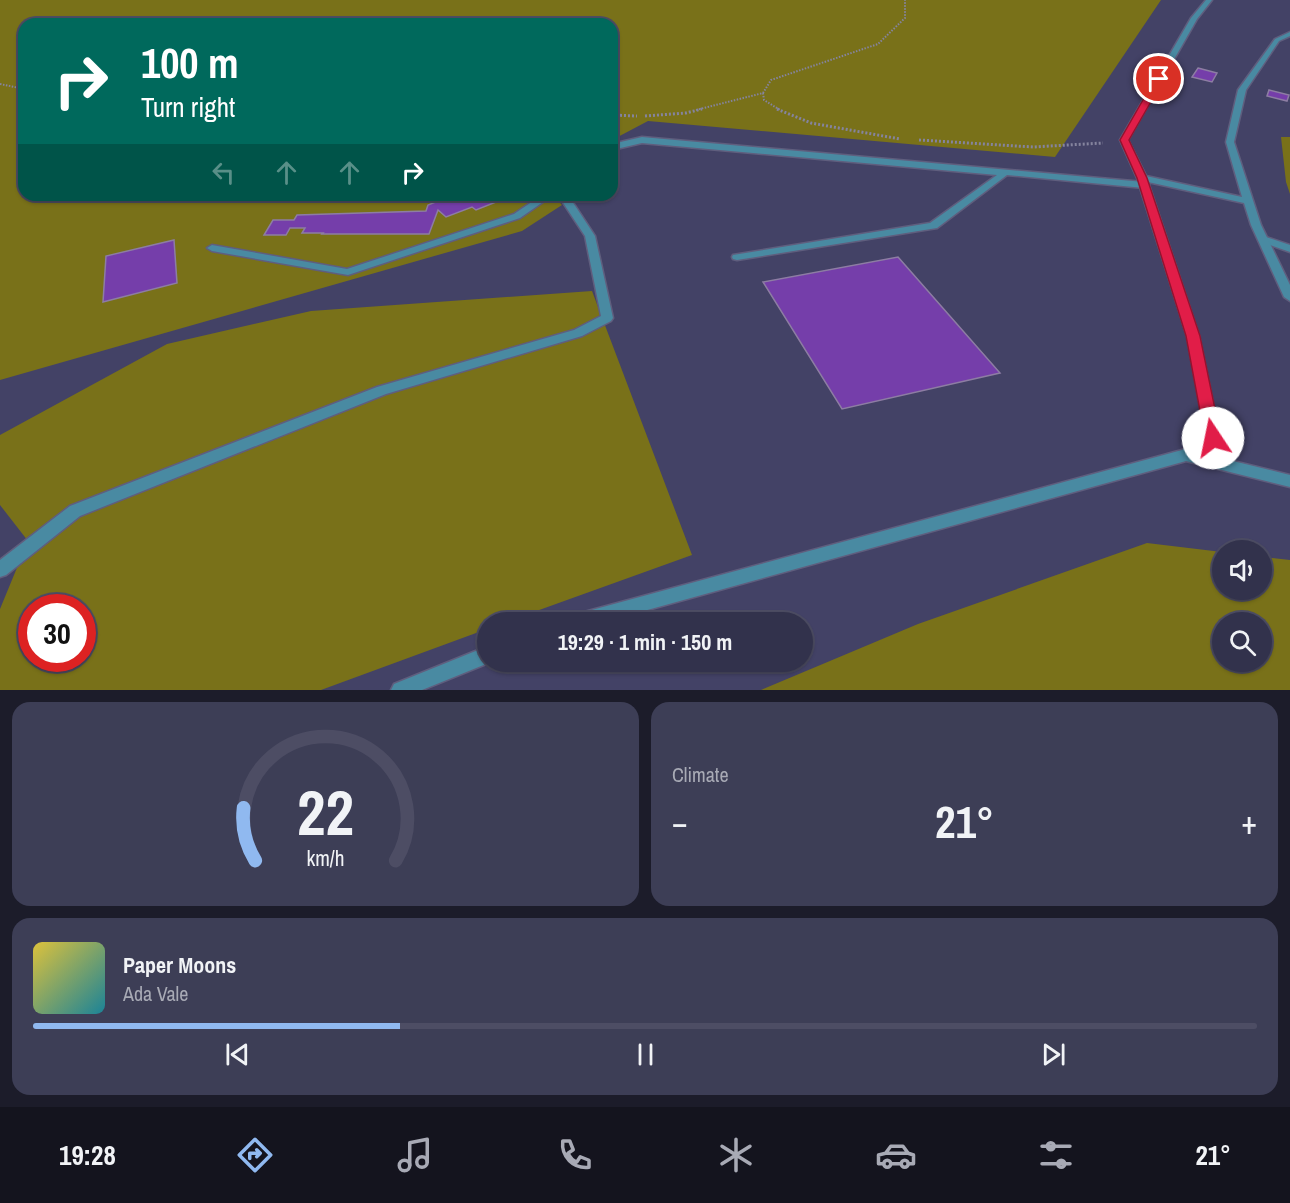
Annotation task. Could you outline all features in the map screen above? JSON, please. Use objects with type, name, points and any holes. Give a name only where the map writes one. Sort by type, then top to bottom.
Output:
[{"type":"street","points":[[613,612],[1186,455],[1213,438],[1193,336],[1143,181],[1124,140],[1194,18],[1209,0]]},
{"type":"street","points":[[1290,34],[1277,40],[1242,90],[1230,142],[1248,201],[1290,297]]},
{"type":"street","points":[[618,146],[642,140],[1006,172],[1143,181],[1248,201]]},
{"type":"street","points":[[737,257],[933,226],[1006,172]]},
{"type":"street","points":[[212,248],[348,272],[517,216],[539,201]]},
{"type":"street","points":[[0,570],[75,512],[382,390],[578,333],[607,318],[590,236],[567,201]]},
{"type":"street","points":[[1263,239],[1290,249]]},
{"type":"street","points":[[1186,455],[1290,481]]},
{"type":"street","points":[[399,690],[477,658]]},
{"type":"path","points":[[902,139],[816,125],[791,118],[764,100],[763,93],[771,80],[878,44],[905,18],[905,0]]},
{"type":"path","points":[[0,84],[18,88]]},
{"type":"path","points":[[618,117],[686,113],[763,93]]},
{"type":"path","points":[[912,140],[1051,148],[1124,140]]},
{"type":"shaded area","points":[[0,0],[1161,0],[1055,157],[648,121],[618,137],[618,18],[18,18],[18,201],[558,201],[562,205],[522,231],[0,380]]},
{"type":"shaded area","points":[[1281,137],[1290,137],[1290,194],[1286,182]]},
{"type":"shaded area","points":[[592,291],[692,555],[534,612],[477,612],[477,633],[321,690],[0,690],[0,609],[28,541],[0,505],[0,435],[167,344],[311,311]]},
{"type":"shaded area","points":[[1147,543],[1212,551],[1212,600],[1272,600],[1272,558],[1290,560],[1290,690],[761,690],[804,672],[813,672],[813,668],[918,624]]},
{"type":"building","points":[[1198,68],[1217,73],[1212,82],[1192,77]]},
{"type":"building","points":[[1269,90],[1289,95],[1287,101],[1267,96]]},
{"type":"building","points":[[438,201],[496,202],[476,210],[472,207],[446,217],[438,210],[429,234],[322,234],[302,233],[305,228],[290,228],[286,235],[264,235],[273,220],[294,220],[297,215],[426,211],[428,205]]},
{"type":"building","points":[[174,240],[177,283],[103,302],[106,256]]},
{"type":"building","points":[[898,257],[1000,373],[842,409],[763,282]]},
{"type":"route","points":[[1159,79],[1124,140],[1142,178],[1193,336],[1213,438]]}]
